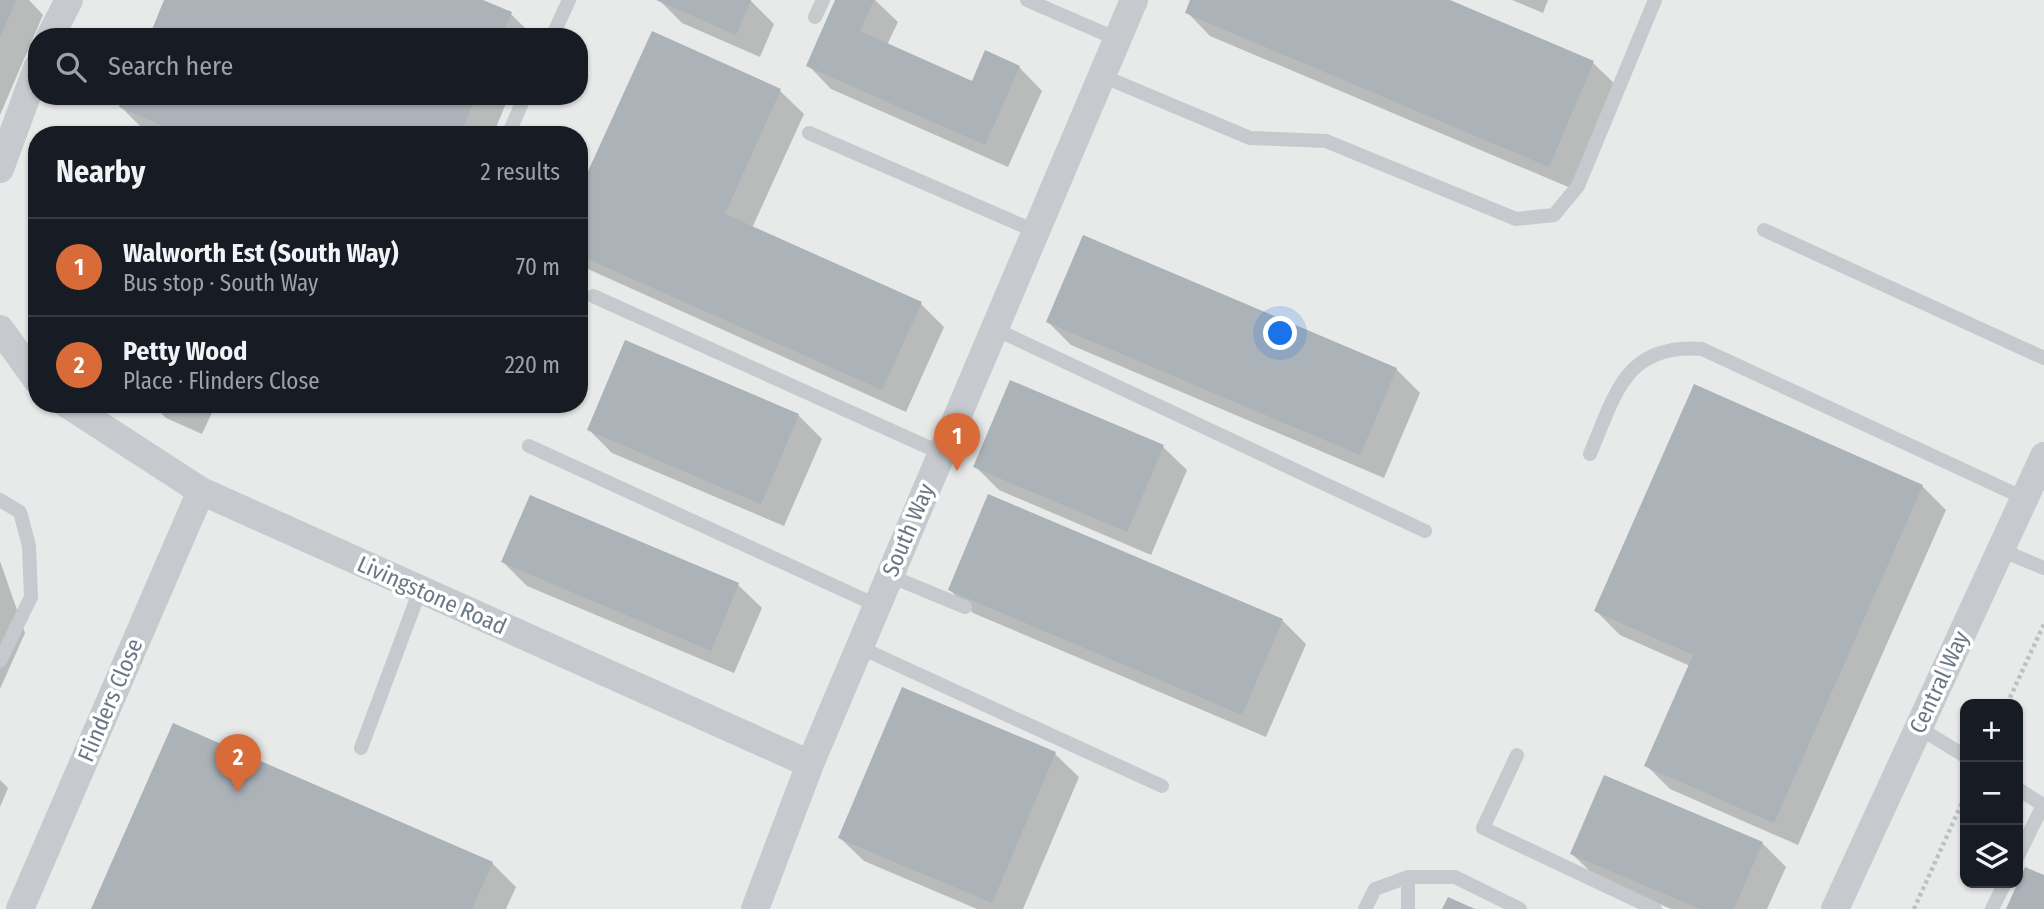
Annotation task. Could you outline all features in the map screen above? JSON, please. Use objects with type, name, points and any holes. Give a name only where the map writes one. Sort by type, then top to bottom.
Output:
[{"type":"street","points":[[55,28],[69,0]]},
{"type":"street","name":"South Way","points":[[755,909],[810,764],[1134,0]]},
{"type":"street","points":[[0,169],[28,93]]},
{"type":"street","points":[[0,329],[28,368]]},
{"type":"street","name":"Livingstone Road","points":[[81,413],[201,491],[810,764]]},
{"type":"street","name":"Central Way","points":[[1835,909],[2044,456]]},
{"type":"street","name":"Flinders Close","points":[[20,909],[201,491]]},
{"type":"lane","points":[[556,28],[569,0]]},
{"type":"lane","points":[[815,17],[823,0]]},
{"type":"lane","points":[[1027,0],[1117,39]]},
{"type":"lane","points":[[1100,75],[1250,138],[1326,141],[1516,219],[1554,215],[1578,186],[1655,0]]},
{"type":"lane","points":[[512,126],[521,105]]},
{"type":"lane","points":[[809,133],[1035,231]]},
{"type":"lane","points":[[1764,230],[2044,358]]},
{"type":"lane","points":[[593,296],[941,453]]},
{"type":"lane","points":[[995,329],[1425,531]]},
{"type":"lane","points":[[1590,454],[1621,380],[1648,358],[1675,347],[1702,349],[2024,498]]},
{"type":"lane","points":[[529,446],[876,606]]},
{"type":"lane","points":[[0,500],[20,512],[29,546],[31,597],[0,661]]},
{"type":"lane","points":[[2001,550],[2044,568]]},
{"type":"lane","points":[[890,576],[965,607]]},
{"type":"lane","points":[[361,748],[420,590]]},
{"type":"lane","points":[[859,647],[1162,786]]},
{"type":"lane","points":[[1919,728],[1960,753]]},
{"type":"lane","points":[[1517,755],[1483,828],[1655,909]]},
{"type":"lane","points":[[2023,792],[2043,805],[2023,846]]},
{"type":"lane","points":[[1408,877],[1408,909]]},
{"type":"lane","points":[[1365,909],[1375,889],[1408,877],[1455,877],[1520,909]]},
{"type":"lane","points":[[1992,909],[2002,888]]},
{"type":"path","points":[[2009,699],[2044,624]]},
{"type":"path","points":[[1914,909],[1960,807]]},
{"type":"shaded area","points":[[0,0],[2044,0],[2044,909],[0,909]]},
{"type":"building","points":[[0,0],[16,0],[0,38]]},
{"type":"building","points":[[164,0],[483,0],[512,12],[506,28],[153,28]]},
{"type":"building","points":[[656,0],[751,0],[736,35]]},
{"type":"building","points":[[835,0],[874,0],[860,31],[972,81],[985,50],[1020,66],[985,145],[806,66]]},
{"type":"building","points":[[1190,0],[1450,0],[1594,61],[1549,167],[1185,13]]},
{"type":"building","points":[[652,31],[781,89],[725,214],[922,302],[882,390],[588,259],[588,171]]},
{"type":"building","points":[[472,105],[464,126],[163,126],[119,107]]},
{"type":"building","points":[[1083,235],[1397,368],[1360,455],[1046,322]]},
{"type":"building","points":[[625,340],[799,414],[761,504],[587,430]]},
{"type":"building","points":[[1010,380],[1164,445],[1127,532],[973,467]]},
{"type":"building","points":[[1694,384],[1923,485],[1774,823],[1644,766],[1693,655],[1594,611]]},
{"type":"building","points":[[988,494],[1283,619],[1242,715],[948,590]]},
{"type":"building","points":[[530,495],[739,583],[711,651],[501,562]]},
{"type":"building","points":[[902,687],[1056,752],[992,903],[838,838]]},
{"type":"building","points":[[173,723],[493,862],[472,909],[91,909]]},
{"type":"building","points":[[1604,775],[1763,842],[1734,909],[1700,909],[1570,854]]},
{"type":"building","points":[[2025,867],[2044,875],[2044,909],[2006,909],[2016,888],[2023,888]]},
{"type":"building","points":[[1448,897],[1475,909],[1442,909]]},
{"type":"place","name":"Walworth Est (South Way)","points":[[957,471]]},
{"type":"place","name":"Petty Wood","points":[[238,792]]}]
